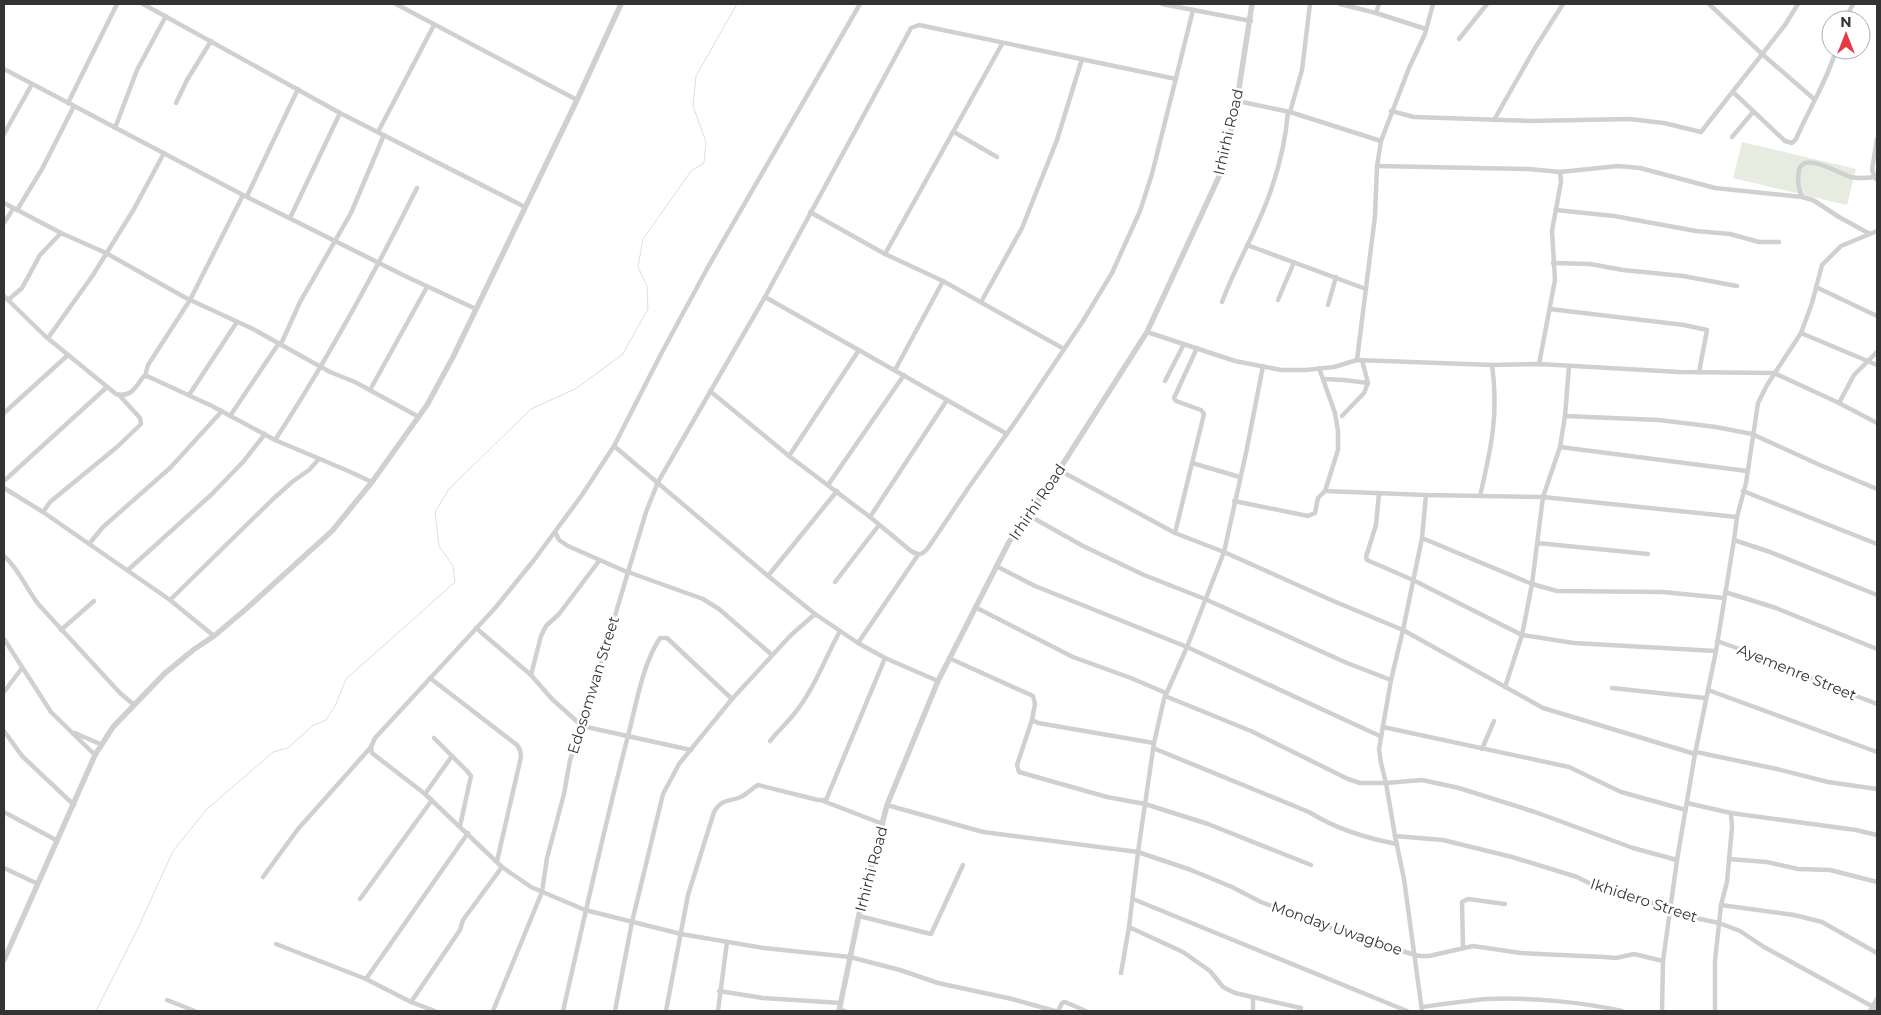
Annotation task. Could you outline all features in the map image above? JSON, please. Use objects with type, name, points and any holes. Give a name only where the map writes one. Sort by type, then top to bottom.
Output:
[{"type":"street","points":[[68,103],[117,4]]},
{"type":"street","points":[[143,4],[340,113],[525,207]]},
{"type":"street","points":[[396,4],[577,100]]},
{"type":"street","points":[[4,960],[6,947],[38,884],[100,744],[134,704],[165,673],[214,636],[332,531],[372,482],[419,417],[453,357],[577,100],[621,4]]},
{"type":"street","points":[[263,877],[298,829],[371,747],[375,738],[476,628],[529,566],[582,494],[614,446],[708,267],[860,4]]},
{"type":"street","points":[[1162,4],[1250,21]]},
{"type":"street","name":"Irhirhi Road","points":[[841,1011],[841,1002],[859,916],[887,805],[938,681],[996,566],[1009,542],[1059,470],[1148,332],[1223,168],[1237,101],[1252,4]]},
{"type":"street","points":[[1222,302],[1272,188],[1289,112],[1302,70],[1310,4]]},
{"type":"street","points":[[1340,4],[1426,29]]},
{"type":"street","points":[[1376,13],[1379,4]]},
{"type":"street","points":[[1342,416],[1364,393],[1368,383],[1360,360],[1375,216],[1377,166],[1381,141],[1391,112],[1426,29],[1433,4]]},
{"type":"street","points":[[1459,40],[1487,4]]},
{"type":"street","points":[[1494,120],[1535,48],[1563,4]]},
{"type":"street","points":[[1709,4],[1762,54],[1814,99]]},
{"type":"street","points":[[1391,112],[1414,117],[1494,120],[1629,119],[1664,123],[1701,132],[1785,25],[1798,4]]},
{"type":"street","points":[[858,643],[918,555],[928,548],[969,486],[1007,434],[1083,321],[1112,273],[1140,211],[1154,165],[1193,10]]},
{"type":"street","points":[[115,128],[137,70],[166,16]]},
{"type":"street","points":[[378,132],[434,25]]},
{"type":"street","name":"Edosomwan Street","points":[[493,1011],[542,892],[547,858],[564,794],[570,760],[582,726],[646,512],[658,482],[765,297],[911,28],[920,25],[1002,44],[1176,79]]},
{"type":"street","points":[[176,103],[187,80],[211,41]]},
{"type":"street","points":[[885,254],[1002,44]]},
{"type":"street","points":[[981,302],[1022,228],[1057,140],[1082,59]]},
{"type":"street","points":[[1733,92],[1785,141],[1792,144],[1825,80],[1832,60]]},
{"type":"street","points":[[4,69],[290,218],[476,309]]},
{"type":"street","points":[[4,134],[32,84]]},
{"type":"street","points":[[120,396],[131,394],[145,376],[148,366],[190,300],[298,89]]},
{"type":"street","points":[[1237,101],[1289,112],[1381,141]]},
{"type":"street","points":[[4,222],[42,169],[74,106]]},
{"type":"street","points":[[1732,137],[1753,112]]},
{"type":"street","points":[[290,218],[340,113]]},
{"type":"street","points":[[954,132],[997,157]]},
{"type":"street","points":[[230,416],[280,344],[300,302],[351,213],[384,135]]},
{"type":"street","points":[[1802,197],[1797,180],[1800,165],[1803,163],[1823,165],[1859,179],[1876,178],[1872,165],[1877,139]]},
{"type":"street","points":[[48,338],[76,299],[134,209],[164,153]]},
{"type":"street","points":[[1377,166],[1560,172],[1618,166],[1640,168],[1715,188],[1802,197],[1813,200],[1870,234]]},
{"type":"street","points":[[1539,364],[1555,280],[1552,231],[1560,172]]},
{"type":"street","points":[[275,440],[321,367],[379,263],[416,188]]},
{"type":"street","points":[[4,203],[106,253],[190,300],[237,322],[419,417]]},
{"type":"street","points":[[1556,210],[1614,216],[1696,231],[1730,234],[1759,242],[1779,242]]},
{"type":"street","points":[[810,212],[885,254],[943,281],[1064,349]]},
{"type":"street","points":[[1662,1011],[1663,961],[1677,860],[1705,698],[1716,651],[1737,517],[1744,491],[1758,403],[1766,385],[1801,333],[1822,265],[1841,246],[1877,231]]},
{"type":"street","points":[[8,300],[22,288],[40,255],[61,232]]},
{"type":"street","points":[[1247,245],[1366,289]]},
{"type":"street","points":[[1278,300],[1294,262]]},
{"type":"street","points":[[1553,263],[1590,264],[1623,270],[1683,276],[1737,286]]},
{"type":"street","points":[[1328,305],[1336,277]]},
{"type":"street","points":[[895,370],[943,281]]},
{"type":"street","points":[[370,390],[427,286]]},
{"type":"street","points":[[1816,287],[1877,316]]},
{"type":"street","points":[[4,296],[48,338],[120,396],[140,418],[141,424],[117,447],[55,497],[42,512]]},
{"type":"street","points":[[765,297],[1007,434]]},
{"type":"street","points":[[1550,309],[1684,325],[1707,330],[1698,372]]},
{"type":"street","points":[[189,395],[237,322]]},
{"type":"street","points":[[1148,332],[1235,361],[1280,370],[1334,367],[1360,360],[1492,365],[1539,364],[1774,374],[1839,403],[1877,423]]},
{"type":"street","points":[[1801,333],[1828,346],[1877,365]]},
{"type":"street","points":[[1165,381],[1184,344]]},
{"type":"street","points":[[1175,532],[1204,414],[1201,410],[1176,401],[1174,398],[1197,348]]},
{"type":"street","points":[[789,456],[859,350]]},
{"type":"street","points":[[1839,403],[1854,375],[1877,352]]},
{"type":"street","points":[[4,413],[68,355]]},
{"type":"street","points":[[1480,496],[1495,424],[1496,400],[1492,365]]},
{"type":"street","points":[[1121,973],[1154,746],[1166,695],[1187,648],[1204,599],[1224,552],[1263,366]]},
{"type":"street","points":[[1504,687],[1522,635],[1532,584],[1543,497],[1560,446],[1565,416],[1568,366]]},
{"type":"street","points":[[1234,501],[1308,516],[1315,513],[1318,498],[1325,491],[1338,450],[1338,431],[1335,413],[1319,368]]},
{"type":"street","points":[[828,484],[904,375]]},
{"type":"street","points":[[145,376],[222,411],[275,440],[372,482]]},
{"type":"street","points":[[1323,379],[1368,383]]},
{"type":"street","points":[[4,481],[107,387]]},
{"type":"street","points":[[710,391],[789,456],[828,484],[918,555]]},
{"type":"street","points":[[870,517],[947,400]]},
{"type":"street","points":[[89,544],[103,527],[170,468],[222,411]]},
{"type":"street","points":[[1565,416],[1659,420],[1716,427],[1752,434],[1877,489]]},
{"type":"street","points":[[128,570],[212,494],[243,462],[264,434]]},
{"type":"street","points":[[614,446],[815,614],[858,643],[885,658],[938,681]]},
{"type":"street","points":[[1560,446],[1747,471]]},
{"type":"street","points":[[170,600],[272,500],[309,470],[319,459]]},
{"type":"street","points":[[1192,463],[1240,477]]},
{"type":"street","points":[[1059,470],[1175,532],[1403,630],[1504,687],[1560,714],[1695,753],[1777,769],[1828,782],[1877,789]]},
{"type":"street","points":[[4,488],[128,570],[170,600],[214,636]]},
{"type":"street","points":[[768,576],[837,491]]},
{"type":"street","points":[[1325,491],[1543,497],[1737,517]]},
{"type":"street","points":[[1744,491],[1877,544]]},
{"type":"street","points":[[1379,493],[1376,525],[1366,557],[1367,560],[1413,580],[1522,635],[1574,643],[1716,651]]},
{"type":"street","points":[[1426,495],[1422,538],[1403,630],[1390,680],[1380,736],[1381,763],[1409,910],[1413,953],[1422,1009],[1487,999],[1520,999],[1622,1011]]},
{"type":"street","points":[[1028,515],[1083,546],[1144,575],[1390,680]]},
{"type":"street","points":[[835,582],[879,525]]},
{"type":"street","points":[[555,532],[559,540],[566,545],[599,561],[654,583],[703,599],[719,609],[772,655]]},
{"type":"street","points":[[1422,538],[1532,584],[1557,591],[1663,592],[1724,595],[1776,608],[1877,649]]},
{"type":"street","points":[[1734,540],[1877,594]]},
{"type":"street","points":[[1537,543],[1648,554]]},
{"type":"street","points":[[4,556],[20,573],[31,596],[120,694],[134,704]]},
{"type":"street","points":[[531,675],[541,636],[546,626],[559,614],[599,561]]},
{"type":"street","points":[[996,566],[1035,586],[1187,648],[1380,736]]},
{"type":"street","points":[[61,630],[94,602]]},
{"type":"street","points":[[975,607],[1072,657],[1131,678],[1251,731],[1348,779],[1360,783],[1422,780],[1458,788],[1535,812],[1633,848],[1677,860]]},
{"type":"street","points":[[615,1011],[632,922],[663,794],[690,750],[732,699],[791,635],[815,614]]},
{"type":"street","points":[[476,628],[531,675],[552,699],[582,726],[690,750]]},
{"type":"street","points":[[770,741],[794,714],[810,690],[840,631]]},
{"type":"street","points":[[563,1011],[585,910],[628,736],[649,659],[660,638],[667,638],[732,699]]},
{"type":"street","points":[[4,639],[51,712],[95,755]]},
{"type":"street","name":"Ayemenre Street","points":[[1717,641],[1779,663],[1815,680],[1877,704]]},
{"type":"street","points":[[823,801],[828,798],[885,658]]},
{"type":"street","points":[[949,658],[1033,696],[1035,704],[1032,720],[1017,765],[1019,772],[1107,797],[1146,804],[1208,824],[1311,865]]},
{"type":"street","points":[[4,692],[22,668]]},
{"type":"street","points":[[430,678],[517,745],[520,750],[521,757],[497,861]]},
{"type":"street","points":[[1612,688],[1705,698]]},
{"type":"street","points":[[1708,690],[1877,752]]},
{"type":"street","points":[[1032,720],[1154,746],[1309,812],[1329,824],[1371,839],[1397,844]]},
{"type":"street","points":[[1482,749],[1494,721]]},
{"type":"street","points":[[1383,727],[1569,768],[1621,792],[1686,810]]},
{"type":"street","points":[[4,731],[22,756],[74,806]]},
{"type":"street","points":[[72,732],[100,744]]},
{"type":"street","points":[[434,738],[471,776],[460,826]]},
{"type":"street","points":[[371,747],[372,753],[432,800],[502,867],[531,887],[585,910],[681,934],[764,948],[850,958],[900,970],[938,983],[1012,999],[1056,1011],[1065,1002],[1086,1011]]},
{"type":"street","points":[[425,794],[452,756]]},
{"type":"street","points":[[666,1011],[688,895],[714,812],[718,805],[724,801],[743,796],[758,786],[823,801],[883,824]]},
{"type":"street","points":[[360,899],[432,800]]},
{"type":"street","points":[[1687,804],[1731,813],[1856,830],[1877,835]]},
{"type":"street","name":"Monday Uwagboe","points":[[887,805],[983,832],[1138,852],[1191,870],[1232,887],[1261,902],[1373,943],[1419,956],[1429,956],[1473,946],[1521,953],[1616,958],[1634,954],[1663,961]]},
{"type":"street","points":[[4,812],[56,840]]},
{"type":"street","points":[[1715,1011],[1715,961],[1721,904],[1727,882],[1731,813]]},
{"type":"street","points":[[366,979],[468,833]]},
{"type":"street","name":"Ikhidero Street","points":[[1395,836],[1443,840],[1512,857],[1577,877],[1605,891],[1671,908],[1682,915],[1719,922],[1740,931],[1764,947],[1874,1009]]},
{"type":"street","points":[[1729,859],[1766,862],[1798,869],[1830,870],[1877,882]]},
{"type":"street","points":[[859,916],[932,934],[963,865]]},
{"type":"street","points":[[411,1002],[460,930],[463,920],[502,867]]},
{"type":"street","points":[[4,868],[38,884]]},
{"type":"street","points":[[1133,899],[1407,1011]]},
{"type":"street","points":[[1463,948],[1462,902],[1468,899],[1505,904]]},
{"type":"street","points":[[1721,904],[1794,915],[1822,922],[1877,953]]},
{"type":"street","points":[[1129,927],[1183,952],[1210,971],[1223,987],[1235,993],[1300,1008],[1300,1011]]},
{"type":"street","points":[[718,1011],[727,942]]},
{"type":"street","points":[[276,944],[366,979],[411,1002],[436,1011]]},
{"type":"street","points":[[720,991],[763,998],[841,1002]]},
{"type":"street","points":[[1253,997],[1253,1011]]},
{"type":"street","points":[[1874,1009],[1877,999]]},
{"type":"street","points":[[167,1000],[195,1011]]},
{"type":"shaded area","points":[[1742,142],[1856,169],[1847,205],[1733,178]]},
{"type":"waterway","points":[[96,1011],[138,928],[173,851],[206,810],[273,752],[288,748],[312,726],[326,720],[336,704],[346,679],[455,582],[453,566],[439,546],[435,512],[449,489],[531,409],[575,389],[622,355],[648,309],[647,286],[638,267],[643,239],[691,171],[704,163],[706,142],[693,106],[696,76],[737,4]]}]
